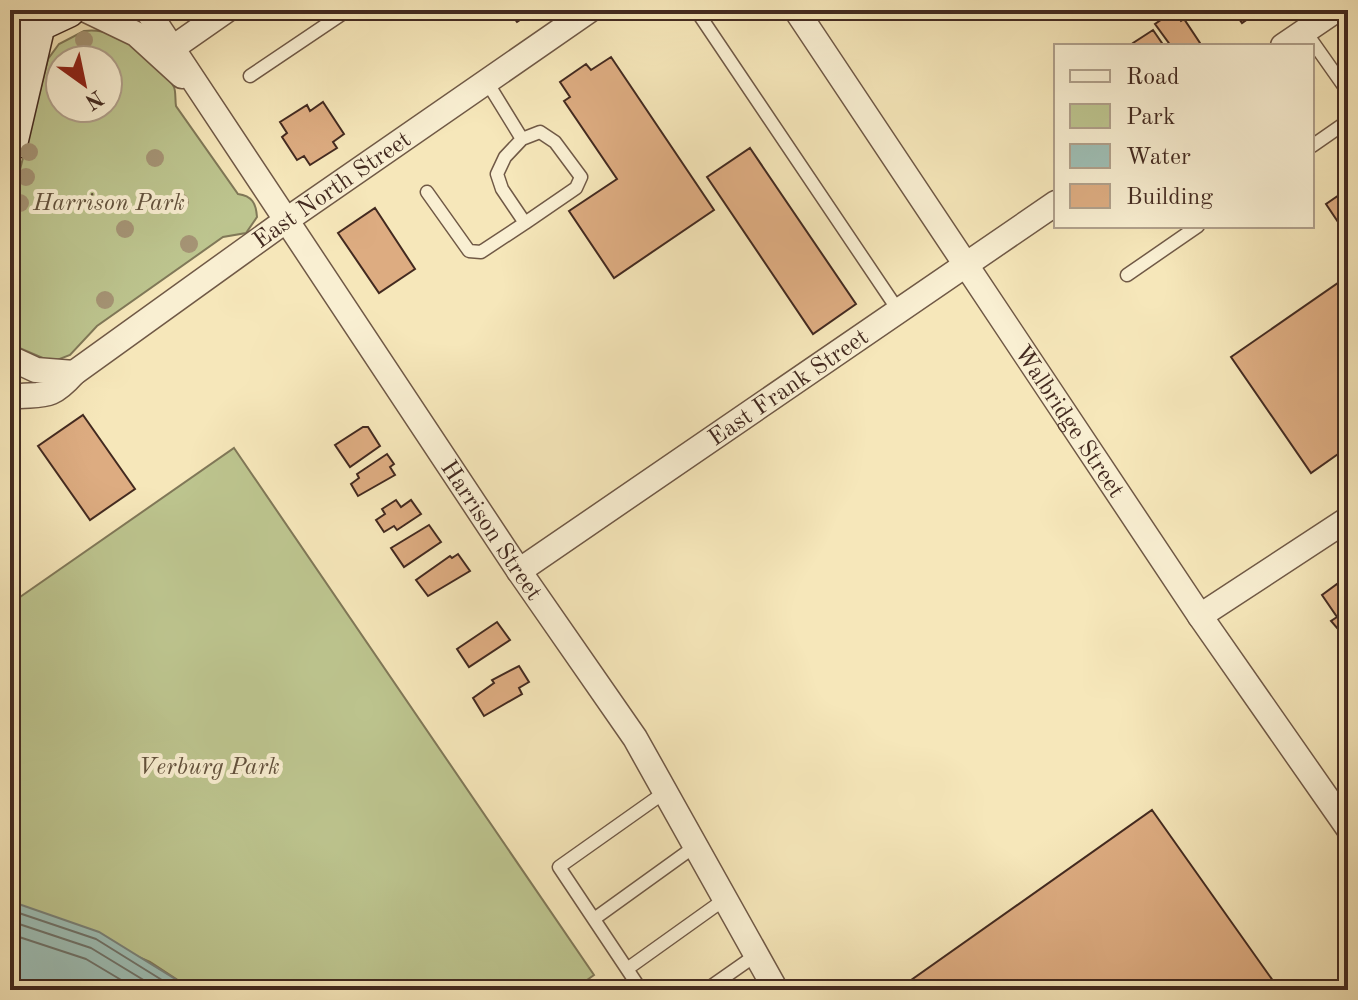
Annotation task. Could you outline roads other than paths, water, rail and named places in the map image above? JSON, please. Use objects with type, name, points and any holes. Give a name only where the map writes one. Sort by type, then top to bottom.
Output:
[{"type":"street","name":"Harrison Street","points":[[86,10],[136,34],[174,72],[191,81]]},
{"type":"street","name":"Harrison Street","points":[[147,10],[174,47],[191,81],[288,219],[519,571],[635,738],[776,990]]},
{"type":"street","name":"East North Street","points":[[10,397],[45,397],[57,393],[74,373],[288,219],[590,10]]},
{"type":"street","name":"Walbridge Street","points":[[796,10],[1200,616],[1348,828]]},
{"type":"street","points":[[1286,44],[1336,10]]},
{"type":"street","points":[[174,47],[214,14]]},
{"type":"street","points":[[10,144],[39,19]]},
{"type":"street","name":"East Frank Street","points":[[519,571],[900,313],[1054,204]]},
{"type":"street","points":[[10,358],[36,370],[74,373]]},
{"type":"street","points":[[1200,616],[1348,519]]},
{"type":"lane","points":[[250,76],[348,10]]},
{"type":"lane","points":[[696,10],[900,313]]},
{"type":"lane","points":[[1305,31],[1348,92]]},
{"type":"lane","points":[[487,82],[522,139]]},
{"type":"lane","points":[[1314,145],[1348,121]]},
{"type":"lane","points":[[427,192],[469,251],[481,252],[525,223],[576,188],[581,177],[555,142],[540,132],[522,139],[505,157],[497,174],[502,189],[525,223]]},
{"type":"lane","points":[[1127,275],[1195,228]]},
{"type":"lane","points":[[641,990],[559,867],[665,792]]},
{"type":"lane","points":[[594,919],[694,847]]},
{"type":"lane","points":[[627,969],[725,899]]},
{"type":"lane","points":[[706,990],[756,955]]},
{"type":"water","points":[[10,901],[99,932],[193,990],[10,990]]},
{"type":"park label","name":"Harrison Park","points":[[109,202]]},
{"type":"park label","name":"Verburg Park","points":[[209,766]]}]
